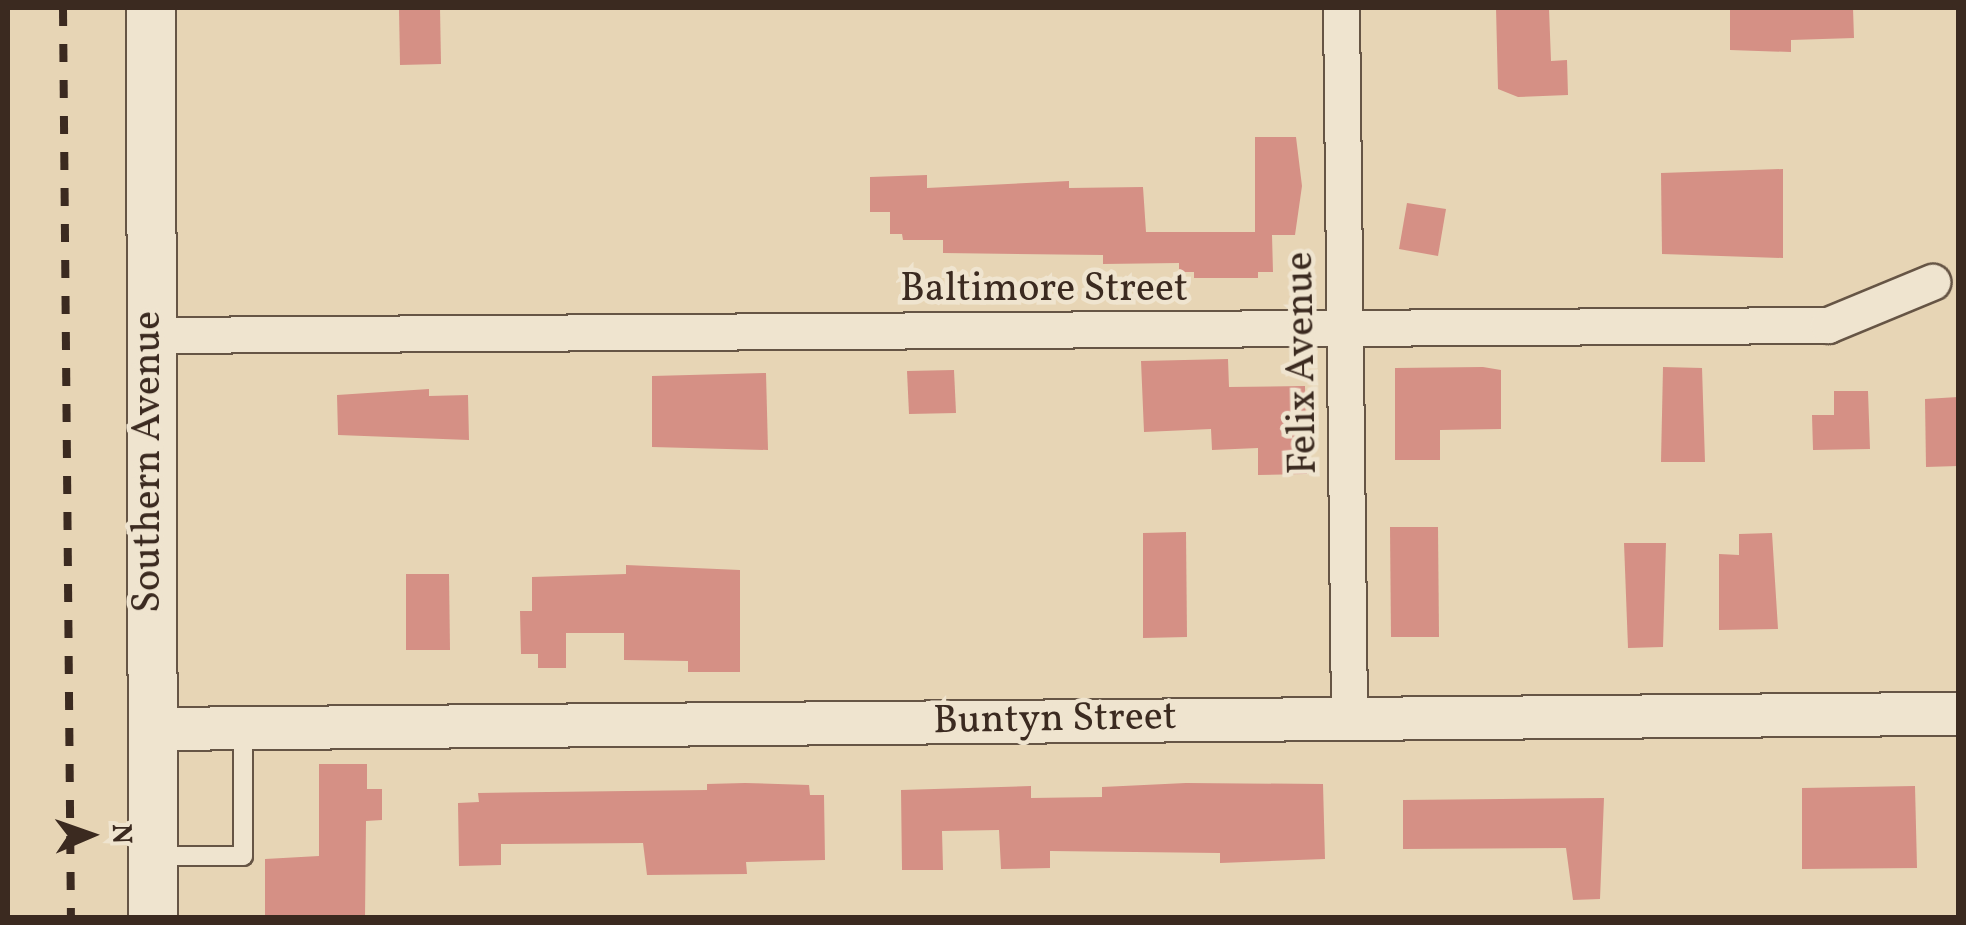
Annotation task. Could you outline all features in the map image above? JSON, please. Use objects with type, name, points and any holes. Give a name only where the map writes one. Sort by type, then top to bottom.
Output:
[{"type":"main road","name":"Southern Avenue","points":[[151,8],[148,335],[153,918]]},
{"type":"street","name":"Felix Avenue","points":[[1342,8],[1350,717]]},
{"type":"street","name":"Baltimore Street","points":[[148,335],[1346,332],[1828,325],[1932,282]]},
{"type":"street","name":"Buntyn Street","points":[[151,730],[1958,714]]},
{"type":"lane","points":[[152,856],[243,856],[243,728]]},
{"type":"building","points":[[399,8],[440,8],[441,64],[400,65]]},
{"type":"building","points":[[1496,8],[1549,8],[1551,61],[1567,60],[1568,95],[1518,97],[1498,89]]},
{"type":"building","points":[[1730,8],[1853,8],[1854,38],[1791,40],[1791,52],[1730,50]]},
{"type":"building","points":[[1255,137],[1296,137],[1302,186],[1295,235],[1272,235],[1273,272],[1258,272],[1258,278],[1194,278],[1194,272],[1179,272],[1179,263],[1103,264],[1103,255],[943,253],[943,240],[903,240],[902,234],[890,234],[890,212],[870,212],[870,177],[927,175],[927,188],[1069,181],[1069,188],[1143,187],[1146,232],[1255,232]]},
{"type":"building","points":[[1783,169],[1783,258],[1662,254],[1661,173]]},
{"type":"building","points":[[1407,203],[1446,209],[1438,256],[1399,249]]},
{"type":"building","points":[[1228,359],[1229,387],[1305,386],[1307,474],[1258,475],[1258,448],[1212,450],[1211,429],[1144,432],[1141,361]]},
{"type":"building","points":[[1663,367],[1702,368],[1705,462],[1661,462]]},
{"type":"building","points":[[1395,368],[1501,370],[1501,429],[1440,430],[1440,460],[1395,460]]},
{"type":"building","points":[[954,370],[956,413],[909,414],[907,371]]},
{"type":"building","points":[[766,373],[768,450],[652,447],[652,376]]},
{"type":"building","points":[[429,389],[429,396],[468,395],[469,440],[338,435],[337,395]]},
{"type":"building","points":[[1834,391],[1868,391],[1870,449],[1813,450],[1812,415],[1834,415]]},
{"type":"building","points":[[1958,397],[1958,466],[1926,467],[1925,399]]},
{"type":"building","points":[[1390,527],[1438,527],[1439,637],[1391,637]]},
{"type":"building","points":[[1186,532],[1187,637],[1143,638],[1143,533]]},
{"type":"building","points":[[1772,533],[1778,629],[1719,630],[1719,554],[1739,555],[1739,534]]},
{"type":"building","points":[[1624,543],[1666,543],[1663,647],[1628,648]]},
{"type":"building","points":[[626,565],[740,570],[740,672],[688,672],[688,661],[624,660],[624,633],[566,633],[566,668],[538,668],[538,654],[521,654],[520,611],[532,611],[532,577],[626,574]]},
{"type":"building","points":[[406,574],[449,574],[450,650],[406,650]]},
{"type":"building","points":[[319,764],[367,764],[367,789],[382,789],[382,820],[366,821],[365,918],[265,918],[265,859],[319,856]]},
{"type":"building","points":[[707,784],[809,785],[810,795],[824,795],[825,860],[746,862],[747,874],[647,875],[643,843],[501,844],[501,865],[459,866],[458,803],[479,802],[478,793],[707,790]]},
{"type":"building","points":[[1323,784],[1325,859],[1220,863],[1220,853],[1050,851],[1050,868],[1001,869],[999,830],[942,831],[943,870],[902,870],[901,790],[1031,786],[1031,798],[1102,797],[1102,787]]},
{"type":"building","points":[[1915,786],[1917,868],[1802,869],[1802,788]]},
{"type":"building","points":[[1604,798],[1600,899],[1573,900],[1566,848],[1403,849],[1403,800]]},
{"type":"railway","points":[[63,8],[71,918]]}]
